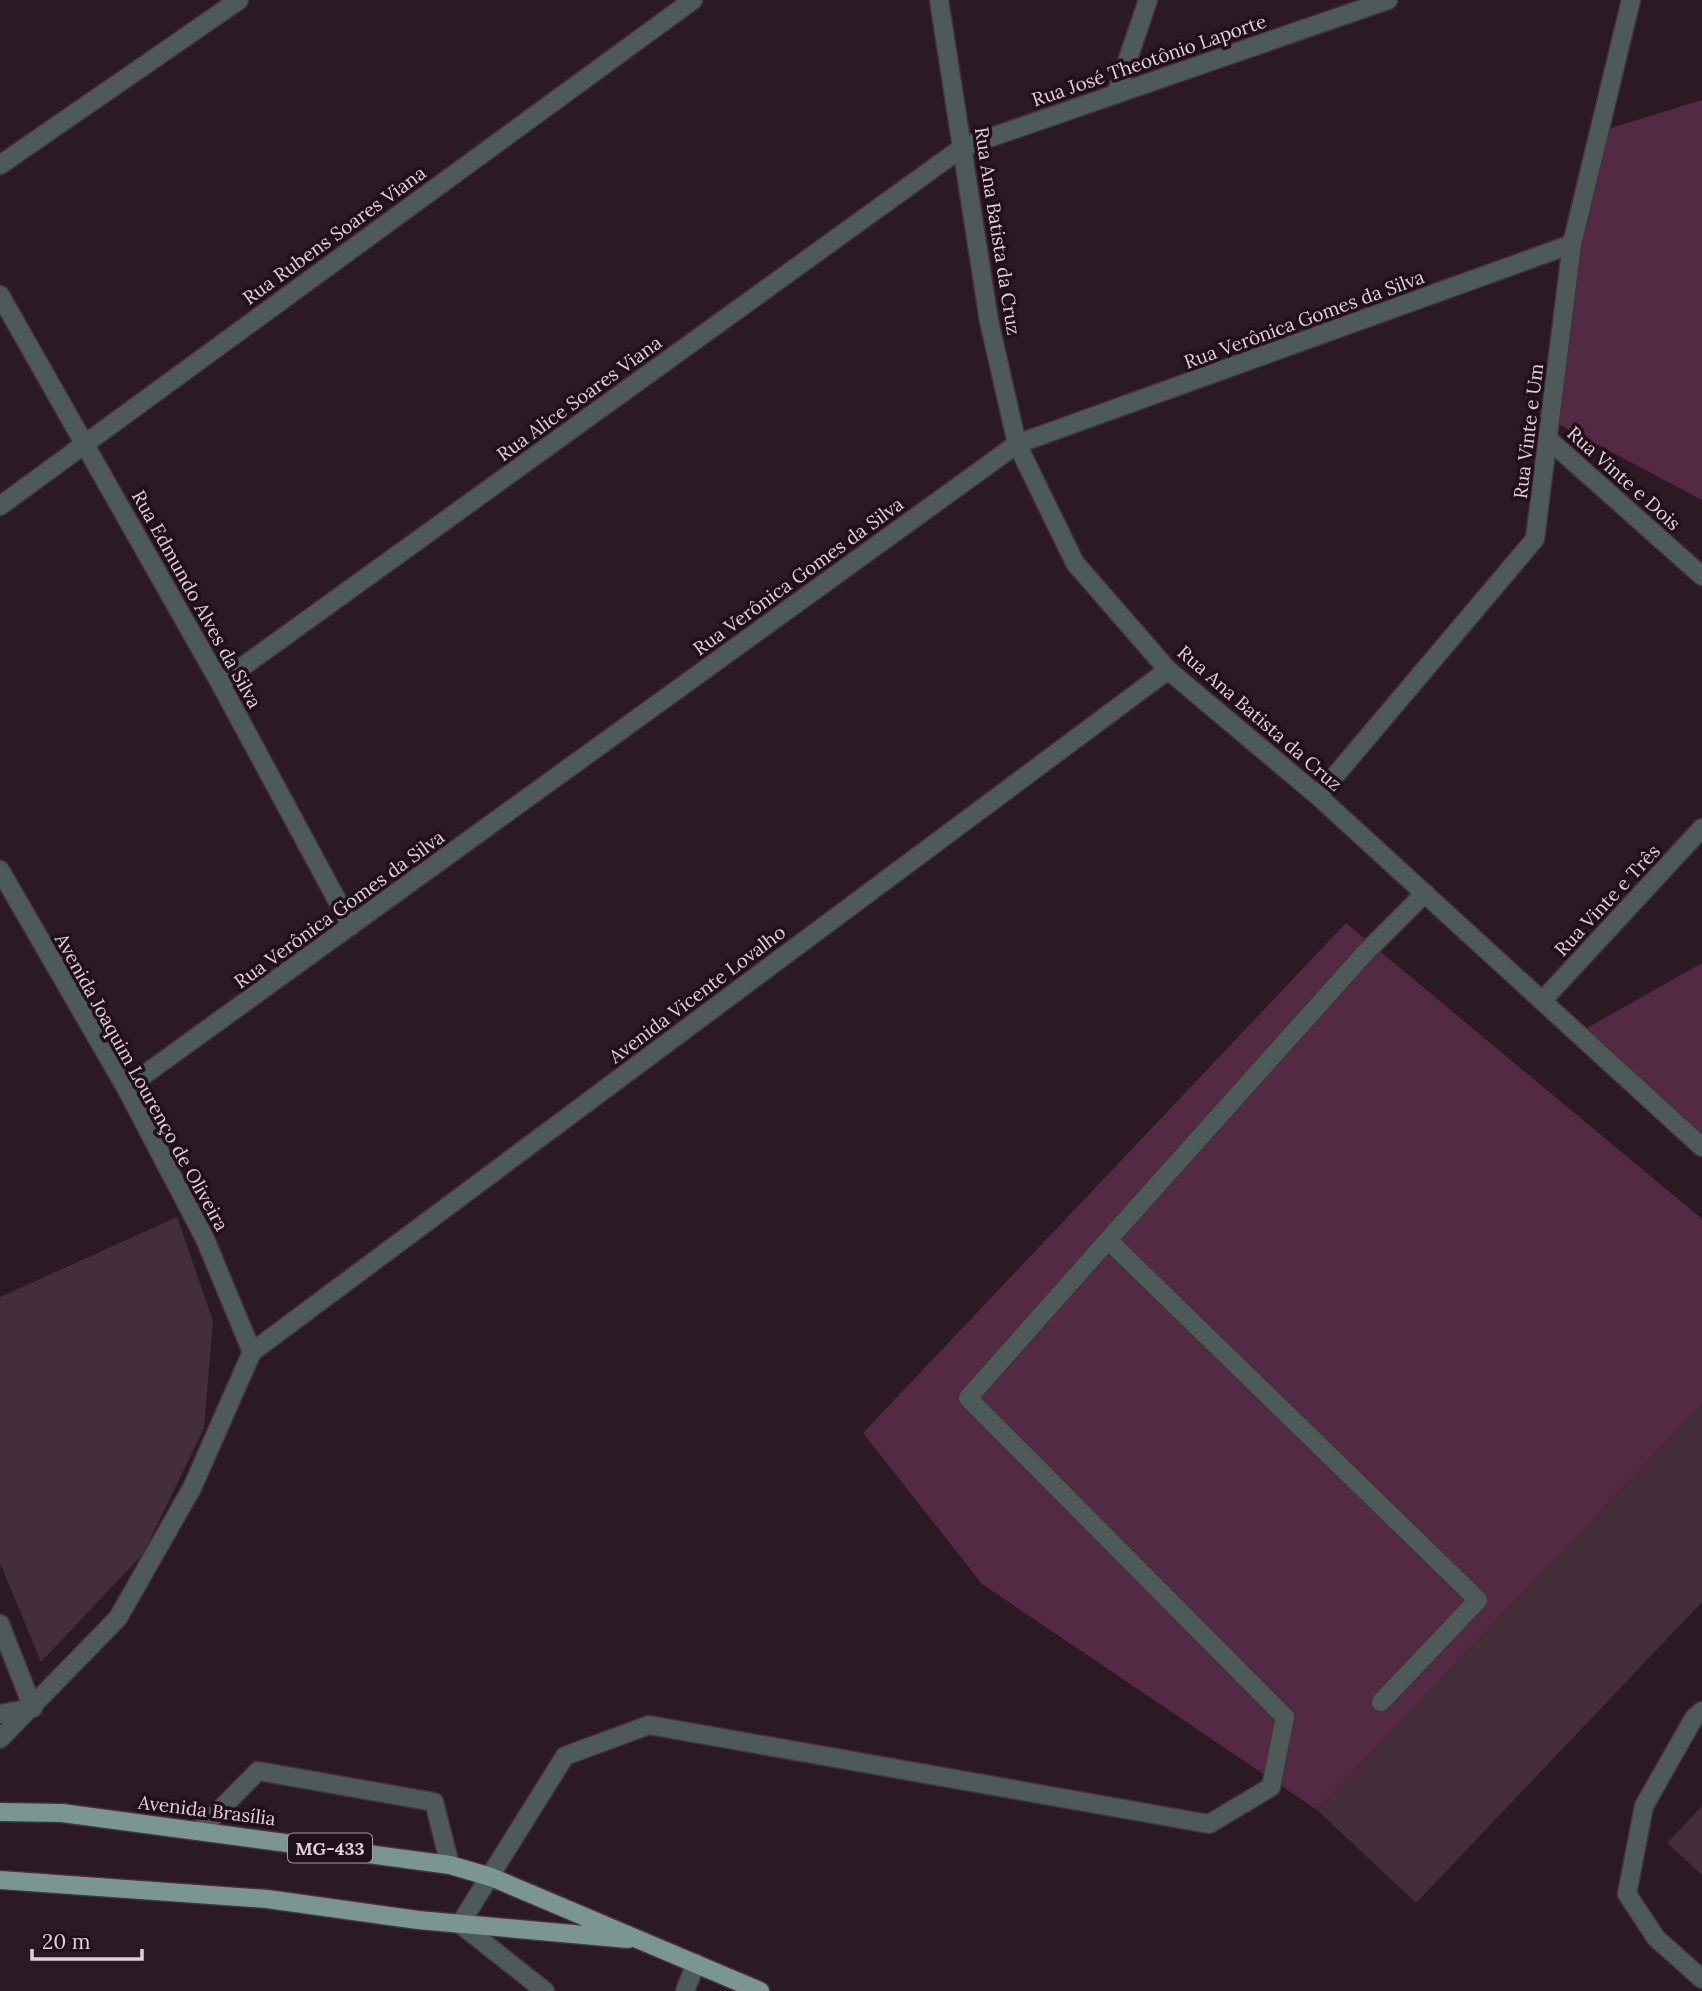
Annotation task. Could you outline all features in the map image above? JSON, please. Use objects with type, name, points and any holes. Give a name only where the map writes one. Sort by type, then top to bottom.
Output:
[{"type":"main road","name":"Avenida Brasília","points":[[0,1812],[62,1813],[450,1864],[491,1877],[760,1991]]},
{"type":"main road","name":"Avenida Brasília","points":[[0,1880],[267,1899],[460,1924],[646,1941]]},
{"type":"street","points":[[0,166],[239,0]]},
{"type":"street","name":"Rua Rubens Soares Viana","points":[[0,506],[693,0]]},
{"type":"street","name":"Rua Ana Batista da Cruz","points":[[939,0],[989,320],[1017,444],[1075,563],[1168,670],[1318,796],[1702,1147]]},
{"type":"street","points":[[1116,94],[1147,0]]},
{"type":"street","name":"Rua José Theotônio Laporte","points":[[963,147],[1388,0]]},
{"type":"street","name":"Rua Vinte e Um","points":[[1318,796],[1535,539],[1572,244],[1631,0]]},
{"type":"street","name":"Rua Alice Soares Viana","points":[[219,683],[963,147]]},
{"type":"street","name":"Rua Verônica Gomes da Silva","points":[[126,1088],[1017,444],[1572,244]]},
{"type":"street","name":"Rua Edmundo Alves da Silva","points":[[0,295],[85,442],[351,926]]},
{"type":"street","name":"Rua Vinte e Dois","points":[[1548,439],[1702,576]]},
{"type":"street","name":"Avenida Vicente Lovalho","points":[[252,1352],[1168,670]]},
{"type":"street","name":"Rua Vinte e Três","points":[[1544,1000],[1702,828]]},
{"type":"street","name":"Avenida Joaquim Lourenço de Oliveira","points":[[0,870],[126,1088],[205,1239],[252,1352]]},
{"type":"street","points":[[545,1991],[460,1924],[565,1756],[649,1724],[1209,1824],[1271,1787],[1285,1717],[968,1398],[1365,953],[1425,892]]},
{"type":"street","points":[[1108,1240],[1478,1600],[1381,1702]]},
{"type":"street","points":[[0,1739],[118,1618],[192,1488],[252,1352]]},
{"type":"street","points":[[0,1624],[33,1707]]},
{"type":"street","points":[[0,1714],[33,1707]]},
{"type":"street","points":[[1702,1712],[1695,1718],[1644,1806],[1627,1894],[1656,1938],[1702,1979]]},
{"type":"street","points":[[200,1830],[258,1770],[434,1802],[450,1864]]},
{"type":"street","points":[[685,1991],[696,1963]]},
{"type":"shaded area","points":[[1702,100],[1702,500],[1551,420],[1572,244],[1601,131]]},
{"type":"shaded area","points":[[1346,923],[1702,1219],[1702,1404],[1317,1810],[982,1584],[863,1433]]},
{"type":"shaded area","points":[[1702,963],[1702,1147],[1578,1033]]},
{"type":"building","points":[[177,1217],[213,1321],[204,1428],[143,1554],[41,1662],[0,1563],[0,1297]]},
{"type":"building","points":[[1702,1404],[1702,1602],[1416,1903],[1317,1810]]},
{"type":"building","points":[[1702,1806],[1702,1875],[1667,1843]]}]
